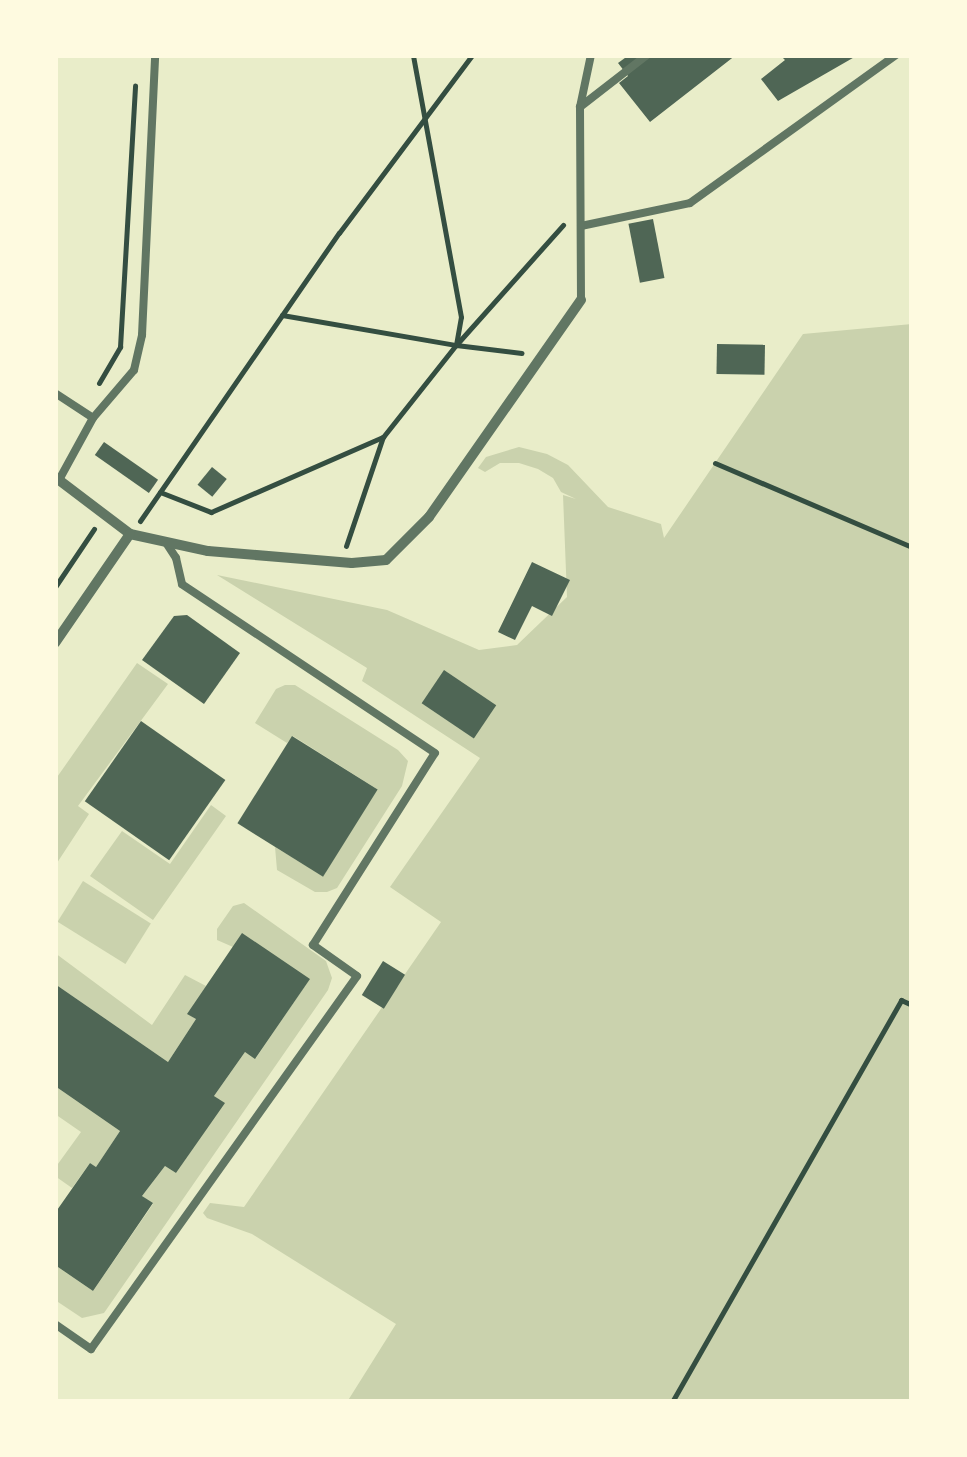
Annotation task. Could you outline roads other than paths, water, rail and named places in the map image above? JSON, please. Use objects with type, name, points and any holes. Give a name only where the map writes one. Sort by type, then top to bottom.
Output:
[{"type":"street","points":[[57,479],[130,534],[208,551],[341,562],[386,560],[405,546],[581,300]]},
{"type":"street","points":[[55,644],[130,534]]},
{"type":"lane","points":[[57,479],[93,418],[134,370],[142,335],[154,55]]},
{"type":"lane","points":[[581,300],[580,107],[592,55]]},
{"type":"lane","points":[[580,107],[648,55]]},
{"type":"lane","points":[[580,226],[690,203],[896,55]]},
{"type":"lane","points":[[55,392],[93,418]]},
{"type":"lane","points":[[55,1324],[91,1349],[357,976],[313,945],[435,753],[182,584],[176,558],[165,542]]}]
